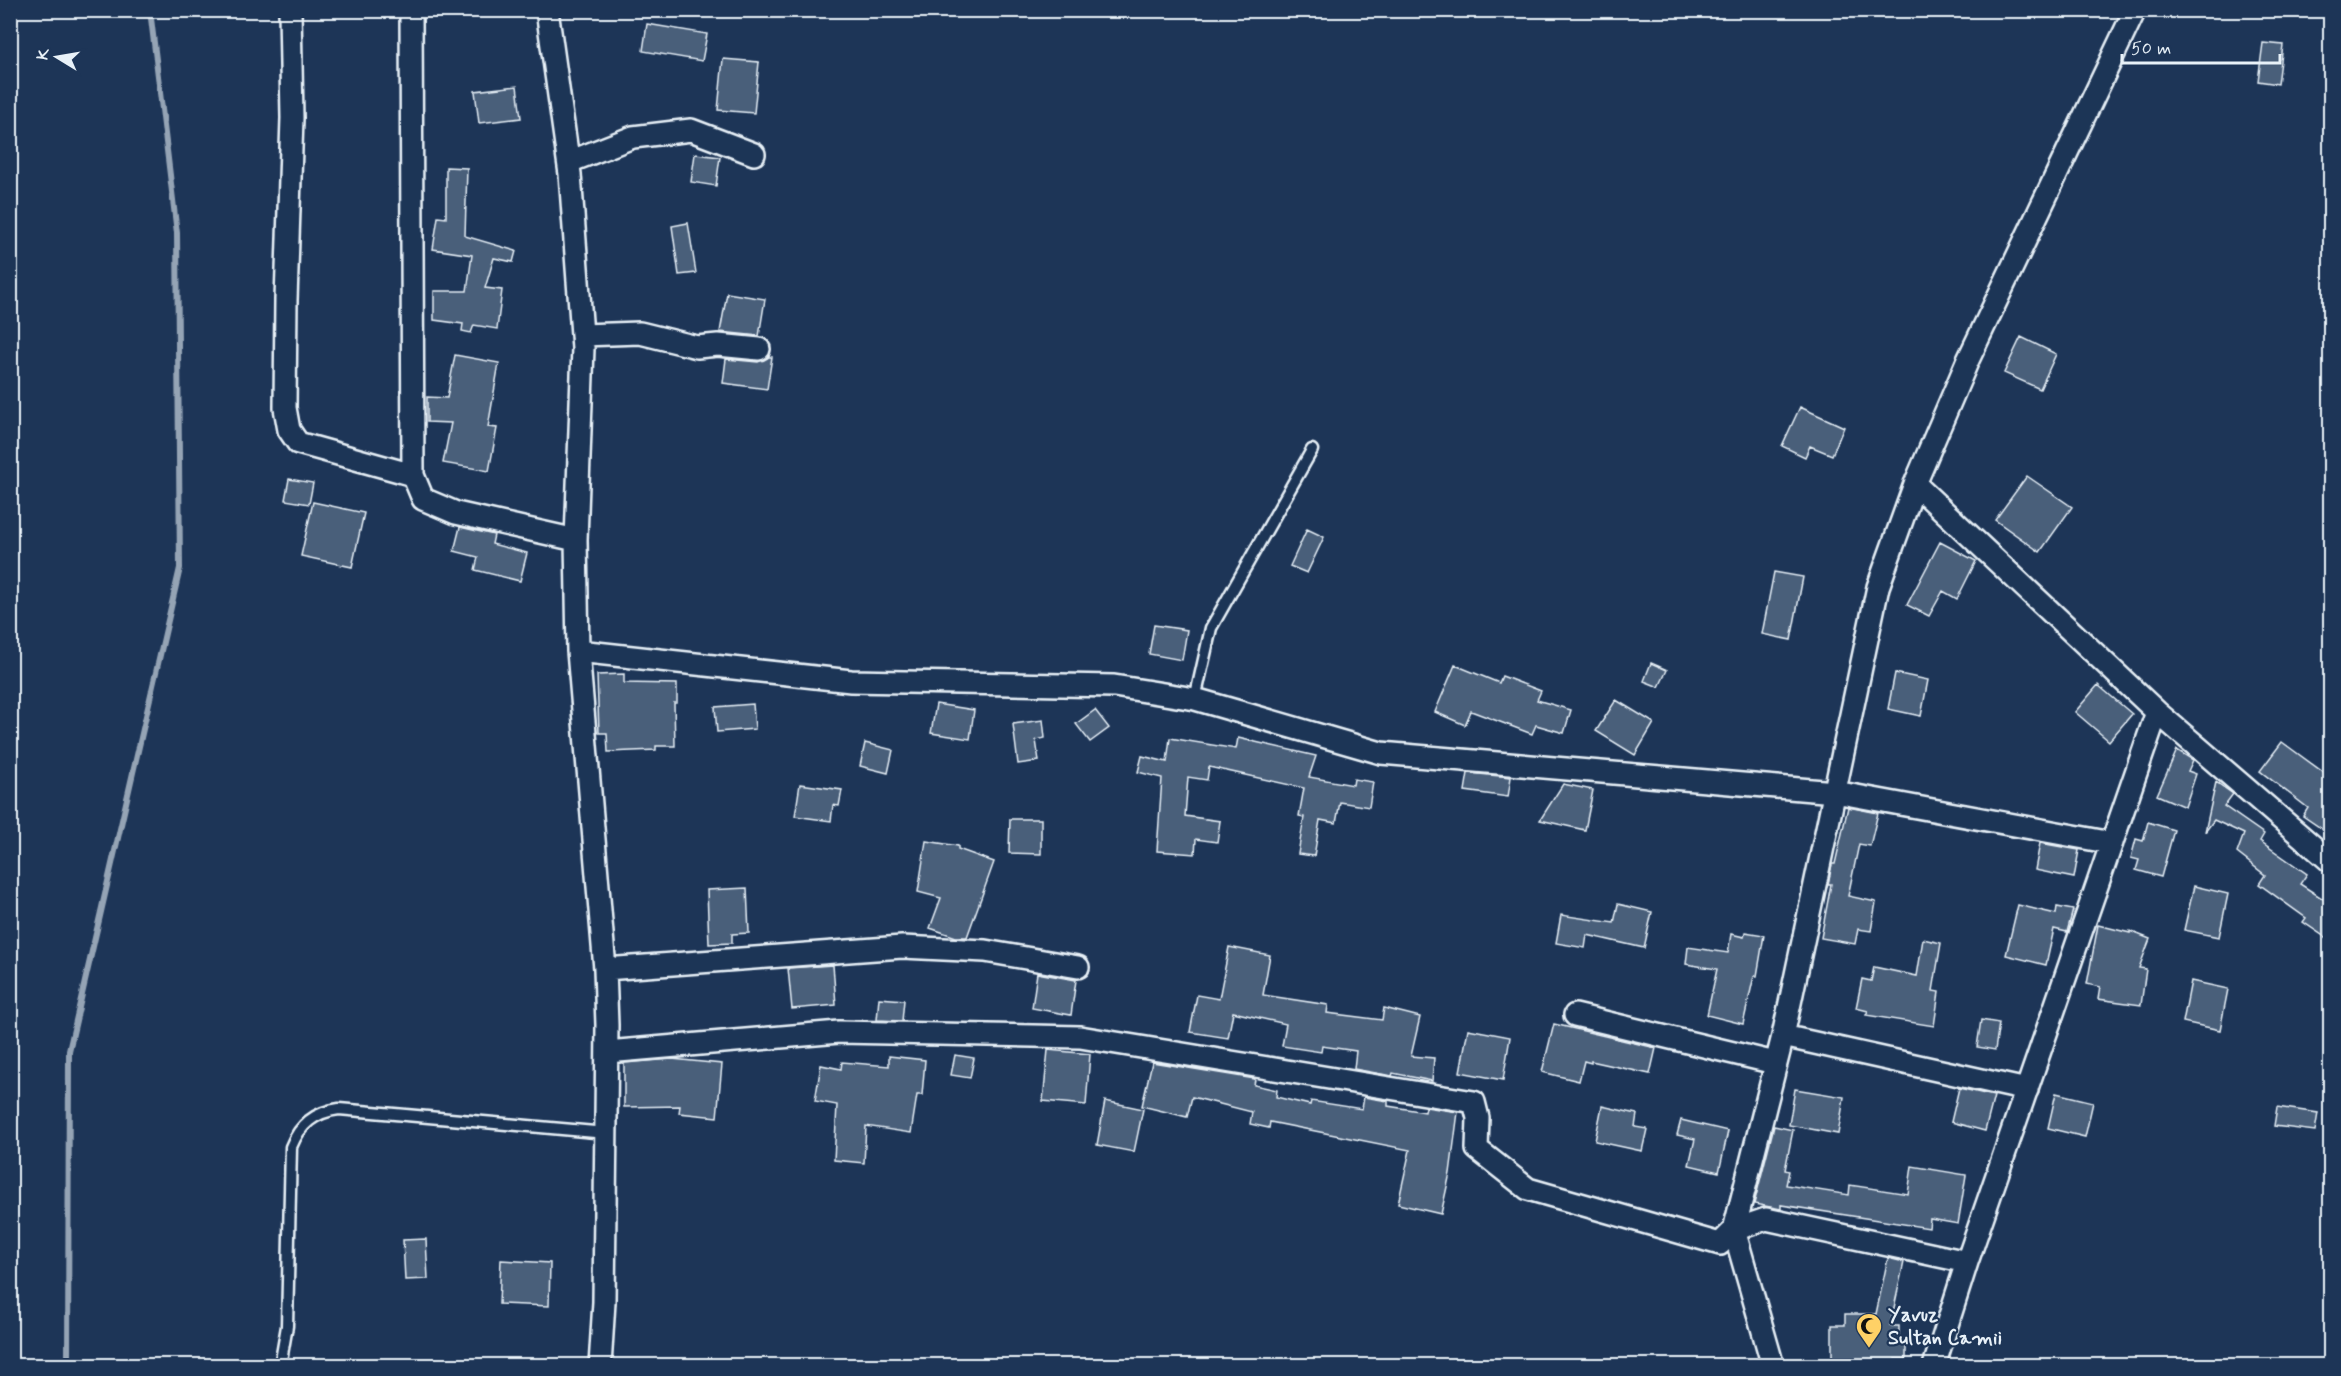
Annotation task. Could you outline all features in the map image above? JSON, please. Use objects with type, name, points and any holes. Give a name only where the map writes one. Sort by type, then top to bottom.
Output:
[{"type":"street","points":[[290,10],[292,118],[285,396],[289,430],[298,443],[413,475]]},
{"type":"street","points":[[411,10],[413,475],[423,499],[456,513],[576,540]]},
{"type":"street","points":[[547,10],[568,162],[582,335],[576,540],[578,651],[605,969],[607,1052],[604,1302],[600,1365]]},
{"type":"street","points":[[1773,1365],[1734,1230],[1783,1036],[1878,587],[1915,484],[1968,360],[2135,10]]},
{"type":"street","points":[[568,162],[633,137],[691,130],[754,154]]},
{"type":"street","points":[[582,335],[640,333],[698,347],[718,345],[759,349]]},
{"type":"street","points":[[1915,484],[2157,712],[2331,861]]},
{"type":"street","points":[[578,651],[851,681],[1114,686],[1195,699],[1381,753],[1835,792],[2112,843]]},
{"type":"street","points":[[1934,1365],[1967,1262],[2157,712]]},
{"type":"street","points":[[605,969],[902,947],[985,951],[1078,967]]},
{"type":"street","points":[[1575,1015],[1775,1064]]},
{"type":"street","points":[[607,1052],[839,1032],[1080,1037],[1474,1102],[1478,1118],[1477,1149],[1493,1164],[1528,1188],[1720,1244],[1734,1230],[1766,1220],[1967,1262]]},
{"type":"street","points":[[1783,1036],[2027,1090]]},
{"type":"lane","points":[[1195,699],[1210,628],[1311,450]]},
{"type":"lane","points":[[280,1365],[287,1326],[291,1147],[299,1129],[306,1122],[316,1115],[339,1109],[606,1133]]},
{"type":"building","points":[[647,24],[707,34],[702,61],[643,51]]},
{"type":"building","points":[[2263,43],[2283,45],[2278,84],[2258,81]]},
{"type":"building","points":[[723,59],[759,62],[754,113],[718,110]]},
{"type":"building","points":[[517,86],[521,118],[479,123],[475,91]]},
{"type":"building","points":[[695,154],[720,157],[716,186],[691,182]]},
{"type":"building","points":[[446,167],[467,168],[465,236],[516,251],[513,262],[494,258],[485,288],[502,290],[497,329],[474,325],[471,333],[462,331],[463,324],[434,320],[434,291],[467,291],[472,255],[433,249],[438,217],[446,218]]},
{"type":"building","points":[[688,223],[696,273],[679,275],[672,226]]},
{"type":"building","points":[[727,293],[765,299],[759,336],[720,332]]},
{"type":"building","points":[[2021,337],[2056,354],[2040,389],[2004,373]]},
{"type":"building","points":[[455,355],[499,363],[488,427],[497,428],[489,471],[443,463],[451,423],[427,422],[427,397],[447,398]]},
{"type":"building","points":[[772,357],[767,389],[723,383],[726,359],[758,362]]},
{"type":"building","points":[[1800,407],[1844,427],[1832,455],[1810,446],[1805,457],[1782,446]]},
{"type":"building","points":[[2027,476],[2072,507],[2040,552],[1995,520]]},
{"type":"building","points":[[289,479],[313,483],[309,504],[285,500]]},
{"type":"building","points":[[313,502],[364,513],[352,567],[301,556]]},
{"type":"building","points":[[460,527],[494,535],[492,544],[527,553],[520,581],[475,570],[478,557],[454,551]]},
{"type":"building","points":[[1307,529],[1324,537],[1307,573],[1290,566]]},
{"type":"building","points":[[1940,542],[1976,561],[1957,599],[1943,591],[1929,616],[1907,605]]},
{"type":"building","points":[[1774,572],[1803,577],[1791,640],[1762,634]]},
{"type":"building","points":[[1154,625],[1187,630],[1182,660],[1149,654]]},
{"type":"building","points":[[1651,663],[1667,670],[1659,687],[1644,681]]},
{"type":"building","points":[[1455,665],[1499,683],[1502,676],[1541,691],[1537,700],[1571,710],[1564,733],[1536,725],[1532,734],[1471,711],[1465,725],[1435,712]]},
{"type":"building","points":[[1895,673],[1928,680],[1921,716],[1888,709]]},
{"type":"building","points":[[624,674],[624,683],[677,684],[677,703],[674,703],[675,746],[656,746],[656,750],[608,752],[607,733],[599,733],[597,675]]},
{"type":"building","points":[[2098,685],[2132,714],[2109,741],[2075,712]]},
{"type":"building","points":[[1616,700],[1654,723],[1635,755],[1596,731]]},
{"type":"building","points":[[753,704],[755,729],[717,732],[715,707]]},
{"type":"building","points":[[936,704],[974,710],[970,739],[931,733]]},
{"type":"building","points":[[1095,710],[1109,728],[1090,742],[1076,724]]},
{"type":"building","points":[[1043,720],[1045,738],[1036,740],[1039,761],[1018,764],[1013,724]]},
{"type":"building","points":[[1170,738],[1236,749],[1238,738],[1316,756],[1309,777],[1353,785],[1354,779],[1373,782],[1369,807],[1340,802],[1336,823],[1320,820],[1314,856],[1298,854],[1304,817],[1299,816],[1304,788],[1209,767],[1207,780],[1188,777],[1185,816],[1220,821],[1217,842],[1196,839],[1195,854],[1157,851],[1162,778],[1138,772],[1142,756],[1167,762]]},
{"type":"building","points":[[2282,742],[2331,778],[2331,835],[2303,816],[2308,808],[2260,771]]},
{"type":"building","points":[[865,743],[893,750],[888,773],[860,766]]},
{"type":"building","points":[[2177,750],[2193,760],[2188,771],[2196,774],[2185,807],[2157,795]]},
{"type":"building","points":[[1468,773],[1511,777],[1508,797],[1465,791]]},
{"type":"building","points":[[2216,782],[2233,794],[2224,806],[2264,834],[2260,841],[2307,874],[2300,884],[2331,904],[2331,941],[2303,922],[2306,918],[2259,884],[2265,875],[2237,853],[2244,834],[2214,820],[2205,832]]},
{"type":"building","points":[[800,784],[842,790],[839,806],[833,805],[831,821],[795,816]]},
{"type":"building","points":[[1563,784],[1593,790],[1585,830],[1540,820]]},
{"type":"building","points":[[1848,807],[1878,813],[1870,846],[1859,844],[1848,896],[1876,902],[1871,931],[1858,929],[1855,944],[1821,938],[1831,884],[1828,884],[1832,864],[1835,864]]},
{"type":"building","points":[[1010,819],[1041,819],[1041,854],[1009,853]]},
{"type":"building","points":[[2148,822],[2174,830],[2161,877],[2136,870],[2139,860],[2131,858],[2136,839],[2143,841]]},
{"type":"building","points":[[926,841],[958,846],[958,849],[994,862],[967,937],[956,937],[930,928],[941,898],[918,892]]},
{"type":"building","points":[[2040,843],[2079,850],[2074,878],[2035,870]]},
{"type":"building","points":[[2194,886],[2228,894],[2219,937],[2184,930]]},
{"type":"building","points":[[747,888],[749,933],[732,934],[732,943],[709,944],[707,890]]},
{"type":"building","points":[[1618,904],[1652,912],[1644,948],[1587,935],[1585,948],[1556,943],[1561,915],[1614,923]]},
{"type":"building","points":[[2018,905],[2056,914],[2057,907],[2073,910],[2067,932],[2054,929],[2046,965],[2006,955]]},
{"type":"building","points":[[2098,925],[2130,933],[2130,931],[2150,939],[2139,968],[2146,969],[2141,1005],[2098,999],[2100,987],[2087,984]]},
{"type":"building","points":[[1745,932],[1764,935],[1757,976],[1754,976],[1743,1024],[1707,1015],[1717,969],[1686,964],[1688,947],[1728,953],[1731,934],[1744,937]]},
{"type":"building","points":[[1923,939],[1941,943],[1933,991],[1939,992],[1934,1026],[1866,1015],[1868,1011],[1856,1008],[1862,979],[1871,981],[1874,967],[1917,976]]},
{"type":"building","points":[[1229,947],[1270,955],[1263,995],[1328,1005],[1327,1013],[1382,1020],[1384,1008],[1420,1017],[1411,1056],[1434,1058],[1432,1081],[1393,1073],[1392,1076],[1354,1069],[1356,1051],[1322,1046],[1321,1052],[1282,1046],[1286,1024],[1233,1012],[1228,1038],[1190,1032],[1197,995],[1219,999]]},
{"type":"building","points":[[833,965],[836,1005],[792,1009],[788,968]]},
{"type":"building","points":[[1037,973],[1076,980],[1071,1015],[1032,1008]]},
{"type":"building","points":[[2191,981],[2228,989],[2220,1030],[2183,1022]]},
{"type":"building","points":[[879,998],[904,1000],[902,1021],[877,1020]]},
{"type":"building","points":[[1981,1020],[1999,1023],[1995,1050],[1977,1047]]},
{"type":"building","points":[[1554,1024],[1656,1048],[1650,1074],[1591,1061],[1591,1063],[1584,1061],[1579,1081],[1542,1072]]},
{"type":"building","points":[[1468,1029],[1510,1037],[1503,1080],[1460,1072]]},
{"type":"building","points":[[1048,1050],[1090,1054],[1086,1105],[1043,1101]]},
{"type":"building","points":[[955,1055],[974,1058],[970,1078],[951,1075]]},
{"type":"building","points":[[889,1056],[925,1060],[922,1095],[917,1095],[911,1133],[866,1126],[864,1163],[834,1160],[837,1105],[815,1101],[821,1065],[841,1069],[842,1062],[889,1066]]},
{"type":"building","points":[[672,1059],[722,1064],[717,1117],[679,1113],[680,1106],[624,1107],[624,1063]]},
{"type":"building","points":[[1152,1062],[1255,1079],[1254,1085],[1277,1090],[1276,1097],[1310,1105],[1311,1101],[1362,1109],[1364,1097],[1388,1101],[1388,1106],[1425,1112],[1426,1107],[1458,1112],[1450,1173],[1441,1214],[1398,1204],[1410,1150],[1270,1122],[1269,1128],[1250,1124],[1252,1112],[1192,1097],[1187,1117],[1142,1106]]},
{"type":"building","points":[[1959,1088],[1994,1096],[1985,1131],[1951,1122]]},
{"type":"building","points":[[1795,1089],[1844,1097],[1838,1134],[1789,1125]]},
{"type":"building","points":[[2056,1093],[2093,1102],[2085,1137],[2048,1128]]},
{"type":"building","points":[[1105,1101],[1143,1109],[1134,1152],[1097,1145]]},
{"type":"building","points":[[1602,1106],[1637,1114],[1635,1127],[1647,1129],[1642,1151],[1595,1141]]},
{"type":"building","points":[[2277,1107],[2318,1113],[2315,1131],[2274,1126]]},
{"type":"building","points":[[1681,1120],[1728,1131],[1719,1172],[1689,1165],[1695,1139],[1677,1135]]},
{"type":"building","points":[[1774,1126],[1793,1130],[1785,1170],[1789,1171],[1786,1185],[1849,1195],[1850,1185],[1908,1194],[1912,1166],[1966,1175],[1958,1224],[1930,1219],[1929,1228],[1781,1205],[1781,1209],[1754,1204]]},
{"type":"building","points":[[426,1239],[428,1279],[405,1280],[403,1240]]},
{"type":"building","name":"Yavuz Sultan Camii","points":[[1888,1258],[1904,1262],[1890,1326],[1899,1326],[1899,1339],[1906,1339],[1906,1359],[1895,1359],[1895,1365],[1832,1365],[1832,1325],[1845,1325],[1845,1314],[1876,1314]]},
{"type":"building","points":[[501,1260],[550,1263],[549,1306],[499,1304]]},
{"type":"waterway","points":[[68,1366],[69,1051],[180,568],[177,233],[150,10]]},
{"type":"place","name":"Yavuz Sultan Camii","points":[[1869,1349]]}]
